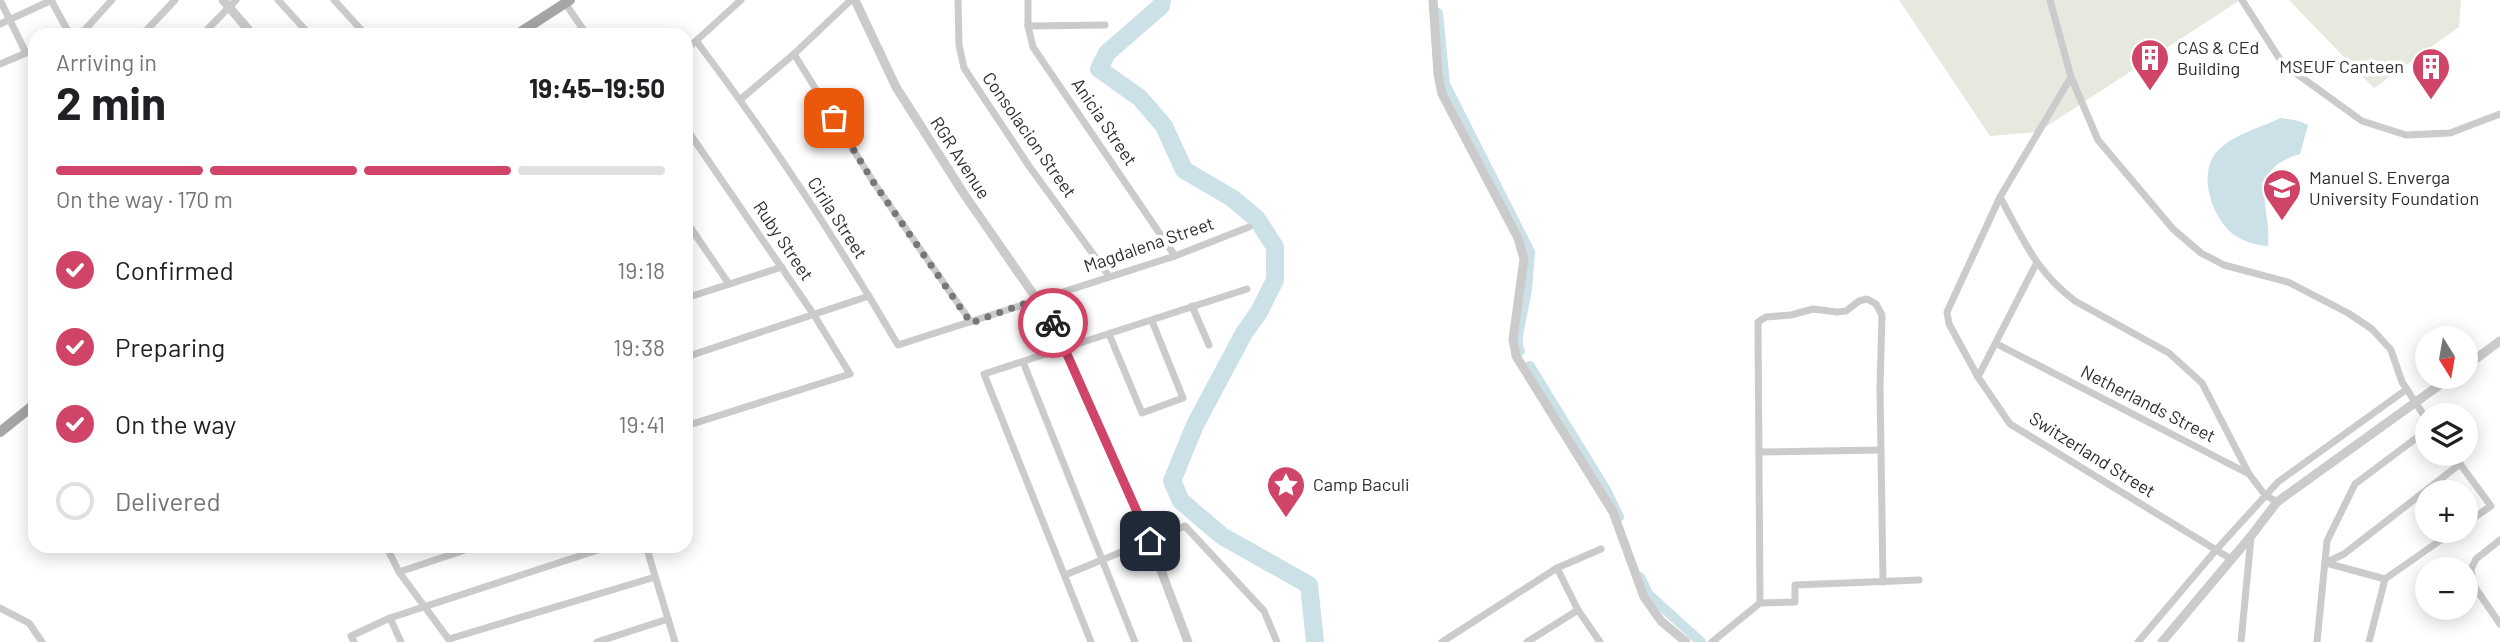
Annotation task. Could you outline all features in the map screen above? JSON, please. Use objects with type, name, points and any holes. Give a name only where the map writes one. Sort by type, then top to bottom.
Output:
[{"type":"main road","points":[[526,28],[567,1]]},
{"type":"main road","points":[[0,432],[28,410]]},
{"type":"street","points":[[0,64],[26,53],[1,0]]},
{"type":"street","points":[[0,24],[51,0],[66,28]]},
{"type":"street","points":[[86,28],[112,0]]},
{"type":"street","points":[[149,28],[175,0]]},
{"type":"street","points":[[278,0],[304,28]]},
{"type":"street","points":[[334,0],[360,28]]},
{"type":"street","points":[[693,45],[741,0]]},
{"type":"street","points":[[741,99],[853,0]]},
{"type":"street","name":"RGR Avenue","points":[[853,0],[895,87],[964,194],[1054,324],[1150,541],[1188,642]]},
{"type":"street","name":"Consolacion Street","points":[[958,0],[959,45],[964,68],[1029,166],[1109,276]]},
{"type":"street","name":"Anicia Street","points":[[1028,0],[1028,26],[1033,47],[1174,256]]},
{"type":"street","points":[[1433,0],[1442,94],[1518,238],[1524,259],[1513,340],[1516,356],[1614,512],[1644,597],[1661,621],[1686,642]]},
{"type":"street","points":[[2050,0],[2071,76],[2098,140],[2173,229],[2201,253],[2224,265],[2288,282],[2348,313],[2372,329],[2391,350],[2402,382],[2416,403],[2435,389]]},
{"type":"street","points":[[2242,0],[2283,64],[2362,121],[2406,135],[2450,133],[2500,114]]},
{"type":"street","points":[[567,1],[583,28]]},
{"type":"street","points":[[208,28],[229,2],[248,28]]},
{"type":"street","points":[[1028,26],[1105,25]]},
{"type":"street","name":"Cirila Street","points":[[697,42],[741,99],[898,345]]},
{"type":"street","points":[[794,54],[874,183],[971,323]]},
{"type":"street","points":[[2071,76],[2000,197],[2036,264],[2063,292],[2169,353],[2202,383],[2249,474]]},
{"type":"street","name":"Ruby Street","points":[[693,138],[814,315],[850,374],[693,424]]},
{"type":"street","name":"Switzerland Street","points":[[2000,197],[1947,312],[1949,324],[1978,377],[2010,424],[2231,559]]},
{"type":"street","name":"Magdalena Street","points":[[898,345],[1174,256],[1250,227]]},
{"type":"street","points":[[693,231],[729,284]]},
{"type":"street","points":[[1978,377],[2036,264]]},
{"type":"street","points":[[693,296],[782,267]]},
{"type":"street","points":[[1091,642],[984,374],[1247,289]]},
{"type":"street","points":[[693,355],[869,296]]},
{"type":"street","points":[[1760,603],[1758,322],[1766,317],[1791,315],[1814,309],[1837,312],[1867,299],[1876,304],[1882,316],[1883,582]]},
{"type":"street","points":[[1192,306],[1209,345]]},
{"type":"street","points":[[1109,334],[1142,412],[1183,398],[1152,321]]},
{"type":"street","points":[[2478,357],[2500,341]]},
{"type":"street","name":"Netherlands Street","points":[[1997,344],[2249,474],[2265,495],[2277,502]]},
{"type":"street","points":[[1023,362],[1135,642]]},
{"type":"street","points":[[2138,642],[2278,482],[2407,389]]},
{"type":"street","points":[[2162,642],[2277,502],[2415,404]]},
{"type":"street","points":[[2317,642],[2327,541],[2355,484],[2415,439]]},
{"type":"street","points":[[1759,452],[1881,450]]},
{"type":"street","points":[[2325,563],[2344,554],[2457,466]]},
{"type":"street","points":[[2478,488],[2491,506],[2478,515]]},
{"type":"street","points":[[1065,575],[1185,526],[1264,611],[1277,642]]},
{"type":"street","points":[[2241,642],[2251,536]]},
{"type":"street","points":[[2500,540],[2476,559],[2471,569],[2474,586],[2500,624]]},
{"type":"street","points":[[2369,642],[2385,579],[2436,543]]},
{"type":"street","points":[[1442,642],[1557,568],[1601,549]]},
{"type":"street","points":[[390,553],[399,572],[450,640],[655,577]]},
{"type":"street","points":[[399,572],[456,553]]},
{"type":"street","points":[[353,639],[390,618],[589,553]]},
{"type":"street","points":[[648,553],[675,642]]},
{"type":"street","points":[[2325,563],[2385,579]]},
{"type":"street","points":[[1557,568],[1578,610],[1600,642]]},
{"type":"street","points":[[1713,642],[1760,603],[1795,602],[1795,585],[1919,580]]},
{"type":"street","points":[[0,608],[29,623],[43,642]]},
{"type":"street","points":[[1527,642],[1578,610]]},
{"type":"street","points":[[390,618],[401,642]]},
{"type":"street","points":[[597,642],[668,619]]},
{"type":"street","points":[[624,634],[626,642]]},
{"type":"shaded area","points":[[1899,0],[2240,0],[2038,132],[1990,136]]},
{"type":"shaded area","points":[[2289,0],[2461,0],[2459,27],[2374,88]]},
{"type":"water","points":[[2281,118],[2308,125],[2300,154],[2283,161],[2272,170],[2266,180],[2264,191],[2268,246],[2259,245],[2237,237],[2220,219],[2208,189],[2209,168],[2217,151],[2224,145]]},
{"type":"waterway","points":[[1162,0],[1161,6],[1107,53],[1099,69],[1140,98],[1164,126],[1184,170],[1232,198],[1257,219],[1275,247],[1275,280],[1195,425],[1172,481],[1181,501],[1222,536],[1309,585],[1315,642]]},
{"type":"waterway","points":[[1438,13],[1445,84],[1530,252],[1527,290],[1518,335],[1520,351]]},
{"type":"waterway","points":[[1530,366],[1606,490],[1619,517]]},
{"type":"waterway","points":[[1640,577],[1649,595],[1701,642]]},
{"type":"way so far","points":[[834,118],[874,183],[971,323],[1037,299],[1053,323]]},
{"type":"place","name":"CAS & CEd Building","points":[[2150,92]]},
{"type":"place","name":"MSEUF Canteen","points":[[2431,101]]},
{"type":"place","name":"Manuel S. Enverga University Foundation","points":[[2282,222]]},
{"type":"place","name":"Camp Baculi","points":[[1286,519]]},
{"type":"route","points":[[1053,323],[1150,541]]}]
